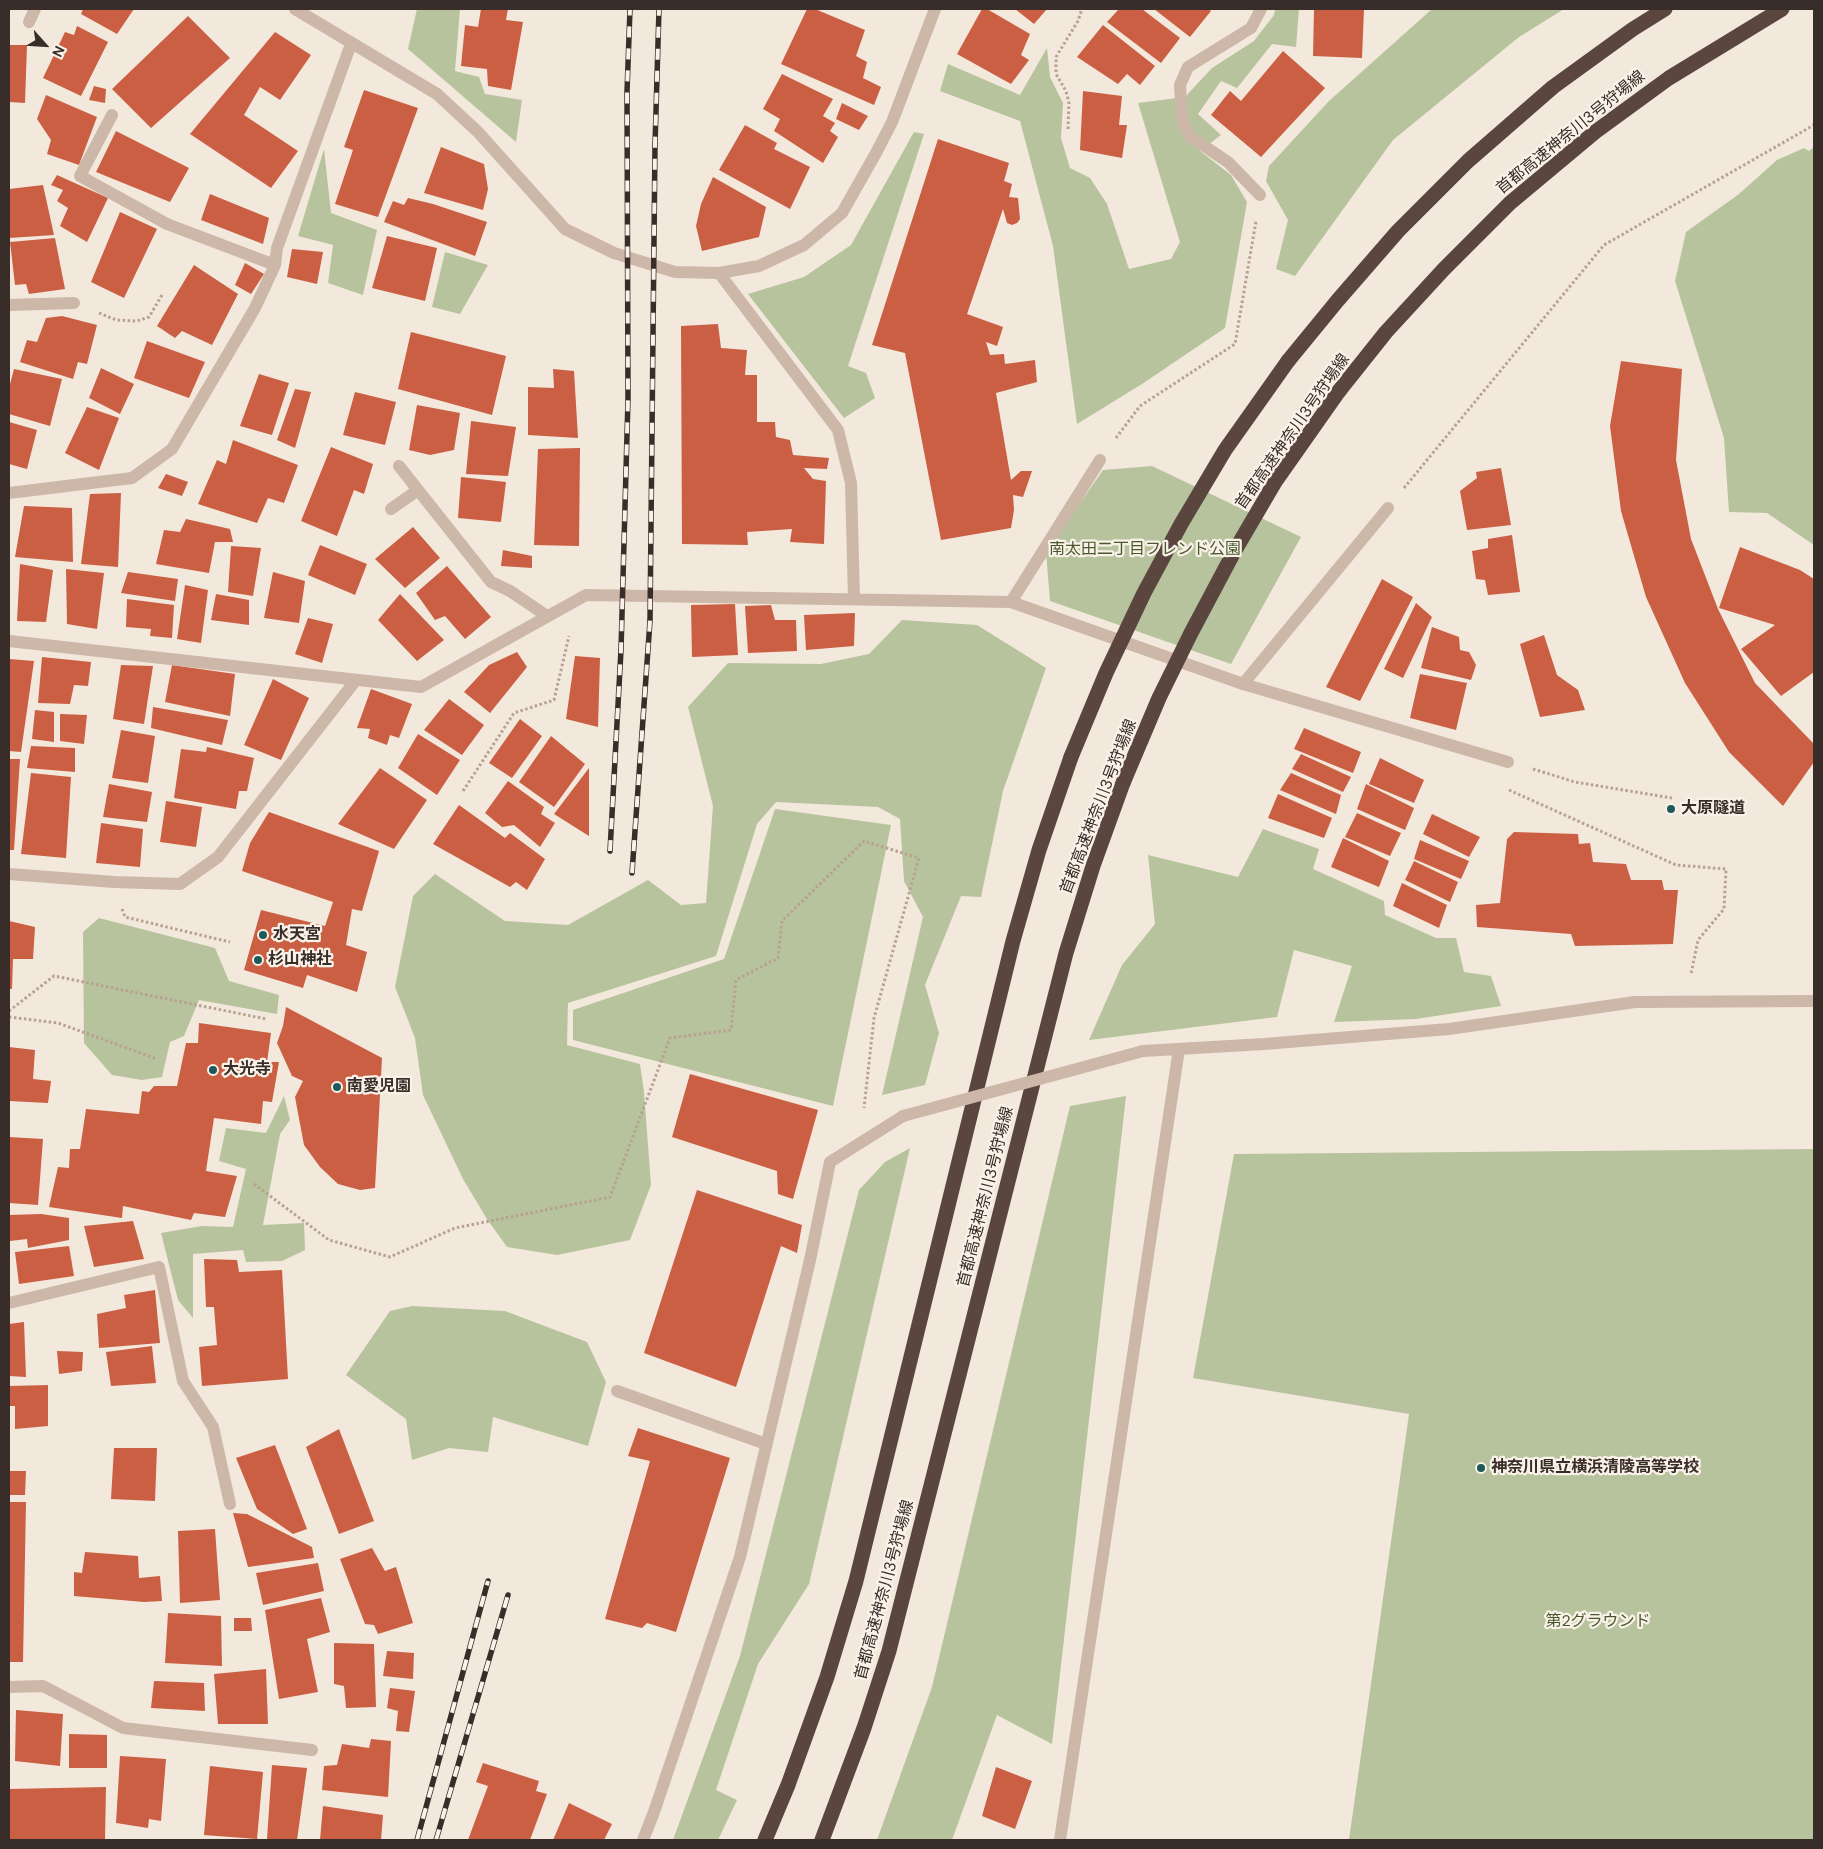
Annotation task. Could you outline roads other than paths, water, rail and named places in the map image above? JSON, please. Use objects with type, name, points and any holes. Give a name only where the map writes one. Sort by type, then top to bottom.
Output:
[{"type":"highway","name":"首都高速神奈川3号狩場線","points":[[765,1840],[788,1785],[827,1677],[856,1581],[1012,941],[1039,850],[1072,756],[1110,664],[1144,593],[1181,524],[1225,450],[1288,361],[1398,231],[1468,161],[1553,87],[1633,29],[1665,9]]},
{"type":"highway","name":"首都高速神奈川3号狩場線","points":[[822,1840],[864,1728],[889,1652],[1066,953],[1093,866],[1123,783],[1159,698],[1187,641],[1234,552],[1275,482],[1340,391],[1386,332],[1444,269],[1510,203],[1596,132],[1669,78],[1782,9]]},
{"type":"street","points":[[29,22],[35,9]]},
{"type":"street","points":[[295,9],[437,94],[478,132],[564,229],[614,253],[675,272],[719,273],[759,266],[804,245],[842,213],[892,122],[935,9]]},
{"type":"street","points":[[1260,195],[1228,162],[1189,136],[1182,120],[1180,85],[1188,67],[1251,28],[1261,9]]},
{"type":"street","points":[[9,493],[132,478],[172,449],[255,308],[275,265],[277,248],[351,44]]},
{"type":"street","points":[[112,115],[80,176],[167,224],[275,265]]},
{"type":"street","points":[[719,273],[838,430],[851,483],[854,599]]},
{"type":"street","points":[[9,305],[74,303]]},
{"type":"street","points":[[1011,602],[1100,460]]},
{"type":"street","points":[[399,466],[491,582],[510,591],[548,616]]},
{"type":"street","points":[[391,509],[418,490]]},
{"type":"street","points":[[1243,684],[1388,508]]},
{"type":"street","points":[[9,641],[421,687],[586,595],[1011,602],[1243,684],[1508,762]]},
{"type":"street","points":[[9,874],[114,882],[180,884],[218,857],[356,680]]},
{"type":"street","points":[[643,1840],[740,1557],[810,1260],[830,1162],[902,1116],[1143,1051],[1449,1029],[1636,1002],[1814,1001]]},
{"type":"street","points":[[1060,1840],[1179,1049]]},
{"type":"street","points":[[9,1303],[159,1267],[183,1381],[213,1427],[230,1504]]},
{"type":"street","points":[[617,1392],[766,1444]]},
{"type":"street","points":[[9,1687],[43,1686],[123,1728],[312,1750]]},
{"type":"railway","points":[[610,851],[621,650],[628,399],[627,92],[630,9]]},
{"type":"railway","points":[[632,873],[650,621],[655,145],[659,9]]},
{"type":"railway","points":[[417,1840],[488,1581]]},
{"type":"railway","points":[[436,1840],[508,1595]]},
{"type":"place","name":"大原隧道","points":[[1671,809]]},
{"type":"place","name":"水天宮","points":[[263,935]]},
{"type":"place","name":"杉山神社","points":[[258,960]]},
{"type":"place","name":"大光寺","points":[[213,1070]]},
{"type":"place","name":"南愛児園","points":[[337,1087]]},
{"type":"place","name":"神奈川県立横浜清陵高等学校","points":[[1481,1468]]},
{"type":"park label","name":"南太田二丁目フレンド公園","points":[[1145,550]]},
{"type":"park label","name":"第2グラウンド","points":[[1598,1622]]}]
